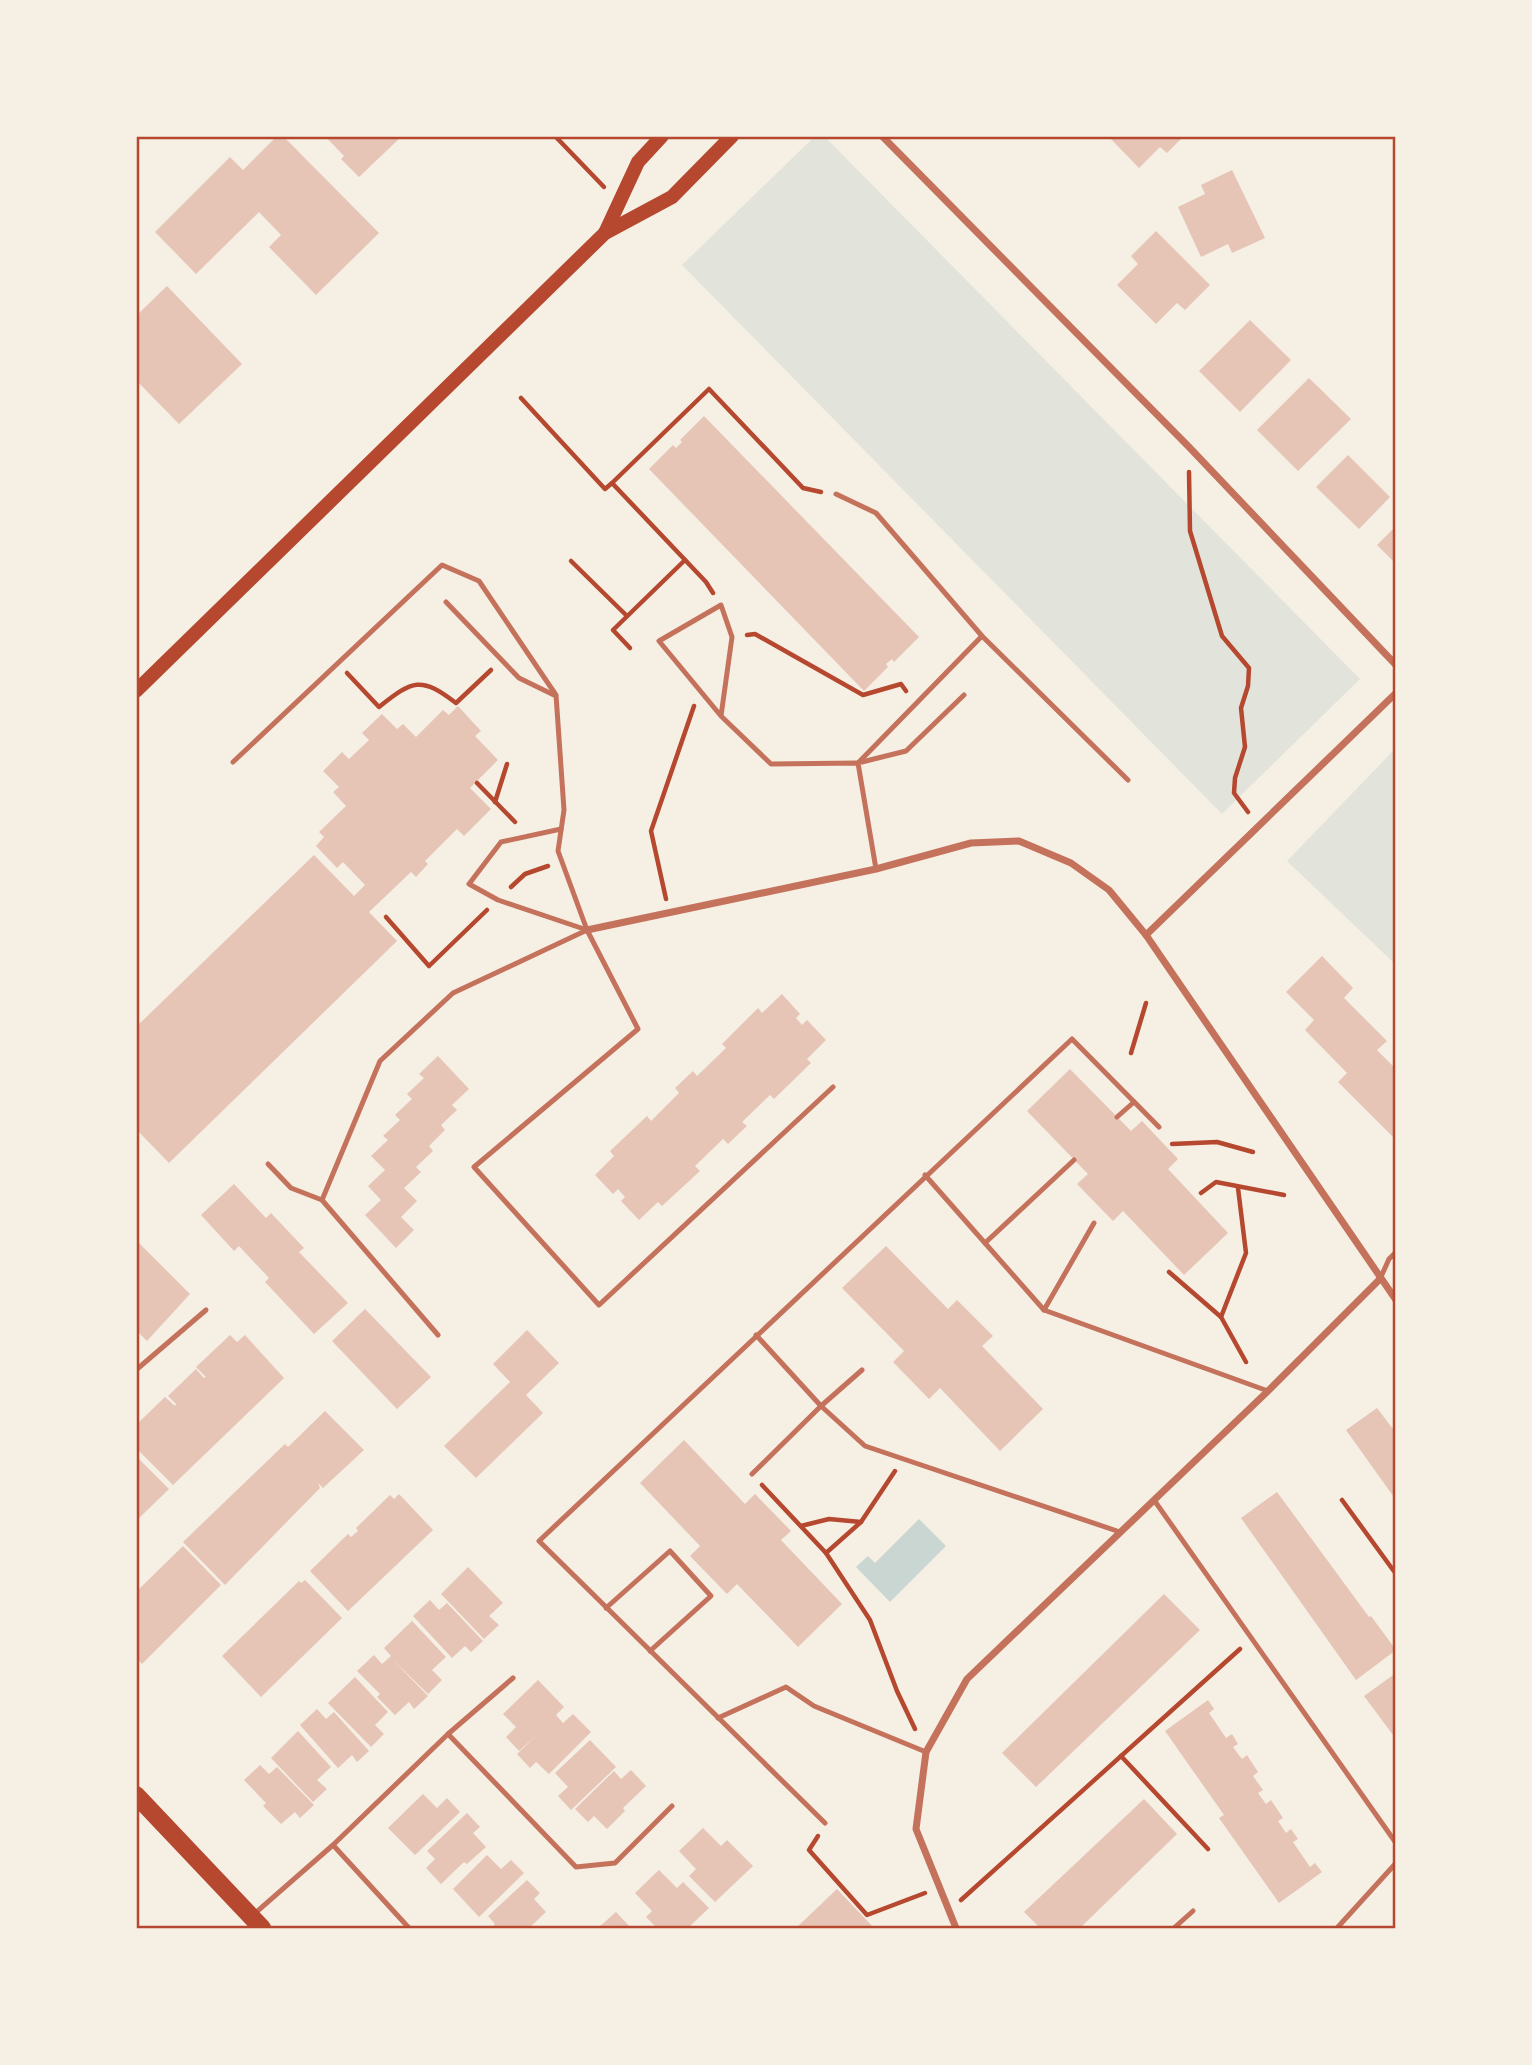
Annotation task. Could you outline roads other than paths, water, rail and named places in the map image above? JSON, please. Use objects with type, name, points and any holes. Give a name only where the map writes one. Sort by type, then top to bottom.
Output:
[{"type":"main road","points":[[605,233],[638,162],[662,136]]},
{"type":"main road","points":[[136,691],[605,233],[672,197],[732,136]]},
{"type":"main road","points":[[136,1795],[256,1923]]},
{"type":"street","points":[[882,136],[1189,447],[1395,665]]},
{"type":"street","points":[[1146,935],[1395,693]]},
{"type":"street","points":[[587,930],[876,869],[971,843],[1019,841],[1071,863],[1109,890],[1146,935],[1395,1300]]},
{"type":"street","points":[[956,1928],[916,1829],[926,1752],[967,1679],[1268,1391],[1380,1279]]},
{"type":"lane","points":[[836,494],[876,513],[982,636],[1128,780]]},
{"type":"lane","points":[[233,762],[442,565],[479,580],[555,695],[564,810],[558,851],[587,930],[638,1029],[474,1167],[599,1305],[833,1087]]},
{"type":"lane","points":[[446,602],[519,678],[555,695]]},
{"type":"lane","points":[[721,716],[732,637],[721,605],[659,641],[721,716],[771,764],[859,763],[906,751],[964,695]]},
{"type":"lane","points":[[859,763],[982,636]]},
{"type":"lane","points":[[859,763],[876,869]]},
{"type":"lane","points":[[561,829],[501,842],[469,884],[498,900],[587,930]]},
{"type":"lane","points":[[322,1200],[380,1061],[453,993],[587,930]]},
{"type":"lane","points":[[825,1823],[538,1541],[1072,1039],[1159,1127]]},
{"type":"lane","points":[[1117,1116],[1134,1102]]},
{"type":"lane","points":[[985,1243],[1074,1160]]},
{"type":"lane","points":[[268,1164],[291,1188],[322,1200],[438,1335]]},
{"type":"lane","points":[[925,1175],[1044,1310],[1268,1391]]},
{"type":"lane","points":[[1044,1310],[1094,1223]]},
{"type":"lane","points":[[1380,1279],[1395,1252]]},
{"type":"lane","points":[[136,1370],[206,1310]]},
{"type":"lane","points":[[756,1335],[821,1406],[865,1446],[1120,1532]]},
{"type":"lane","points":[[752,1474],[862,1370]]},
{"type":"lane","points":[[1154,1500],[1395,1843]]},
{"type":"lane","points":[[606,1608],[670,1551],[711,1596],[650,1651]]},
{"type":"lane","points":[[256,1923],[447,1734],[513,1678]]},
{"type":"lane","points":[[718,1718],[786,1686],[814,1706],[926,1752]]},
{"type":"lane","points":[[447,1734],[576,1867],[615,1863],[672,1805]]},
{"type":"lane","points":[[333,1845],[409,1928]]},
{"type":"lane","points":[[1337,1928],[1395,1863]]},
{"type":"lane","points":[[1174,1928],[1193,1911]]}]
